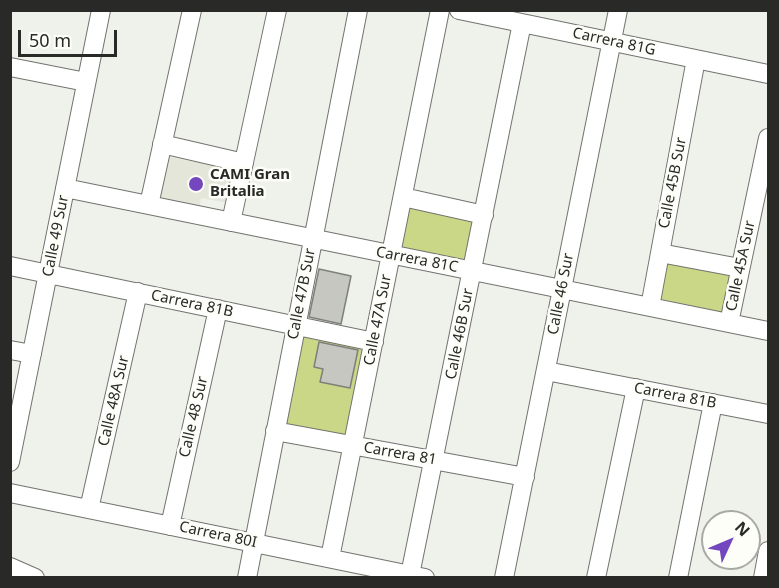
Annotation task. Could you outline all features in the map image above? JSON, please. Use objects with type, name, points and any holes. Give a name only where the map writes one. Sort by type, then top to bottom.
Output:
[{"type":"street","name":"Calle 49 Sur","points":[[10,462],[13,435],[32,354],[101,10]]},
{"type":"street","points":[[149,205],[192,10]]},
{"type":"street","points":[[231,222],[277,10]]},
{"type":"street","name":"Calle 47B Sur","points":[[247,578],[358,10]]},
{"type":"street","name":"Calle 47A Sur","points":[[330,558],[440,10]]},
{"type":"street","name":"Carrera 81G","points":[[459,10],[768,74]]},
{"type":"street","name":"Calle 46 Sur","points":[[504,578],[618,10]]},
{"type":"street","name":"Calle 46B Sur","points":[[417,576],[435,460],[522,23]]},
{"type":"street","name":"Calle 45B Sur","points":[[650,307],[696,59]]},
{"type":"street","points":[[10,67],[86,82]]},
{"type":"street","name":"Calle 45A Sur","points":[[729,323],[768,138]]},
{"type":"street","points":[[162,144],[244,163]]},
{"type":"street","name":"Carrera 81C","points":[[65,188],[768,332]]},
{"type":"street","points":[[403,197],[484,215]]},
{"type":"street","points":[[660,253],[740,268]]},
{"type":"street","name":"Carrera 81B","points":[[10,266],[374,342]]},
{"type":"street","name":"Calle 48A Sur","points":[[89,509],[138,292]]},
{"type":"street","name":"Calle 48 Sur","points":[[170,526],[218,309]]},
{"type":"street","points":[[10,350],[32,354]]},
{"type":"street","name":"Carrera 81B","points":[[546,371],[768,414]]},
{"type":"street","points":[[596,578],[636,388]]},
{"type":"street","points":[[678,578],[713,403]]},
{"type":"street","name":"Carrera 81","points":[[275,431],[525,477]]},
{"type":"street","name":"Carrera 80I","points":[[10,493],[417,576]]},
{"type":"street","points":[[763,578],[768,551]]},
{"type":"street","points":[[10,567],[35,578]]},
{"type":"shaded area","name":"CAMI Gran Britalia","points":[[164,156],[235,170],[229,203],[201,198],[199,210],[156,202]]},
{"type":"green space","points":[[407,205],[474,219],[465,263],[398,249]]},
{"type":"green space","points":[[664,258],[733,272],[725,313],[656,298]]},
{"type":"green space","points":[[299,333],[367,347],[349,441],[281,428]]},
{"type":"building","points":[[319,269],[351,276],[341,324],[309,317]]},
{"type":"building","points":[[319,342],[358,350],[350,388],[320,382],[323,369],[314,367]]},
{"type":"place","name":"CAMI Gran Britalia","points":[[196,184]]}]
